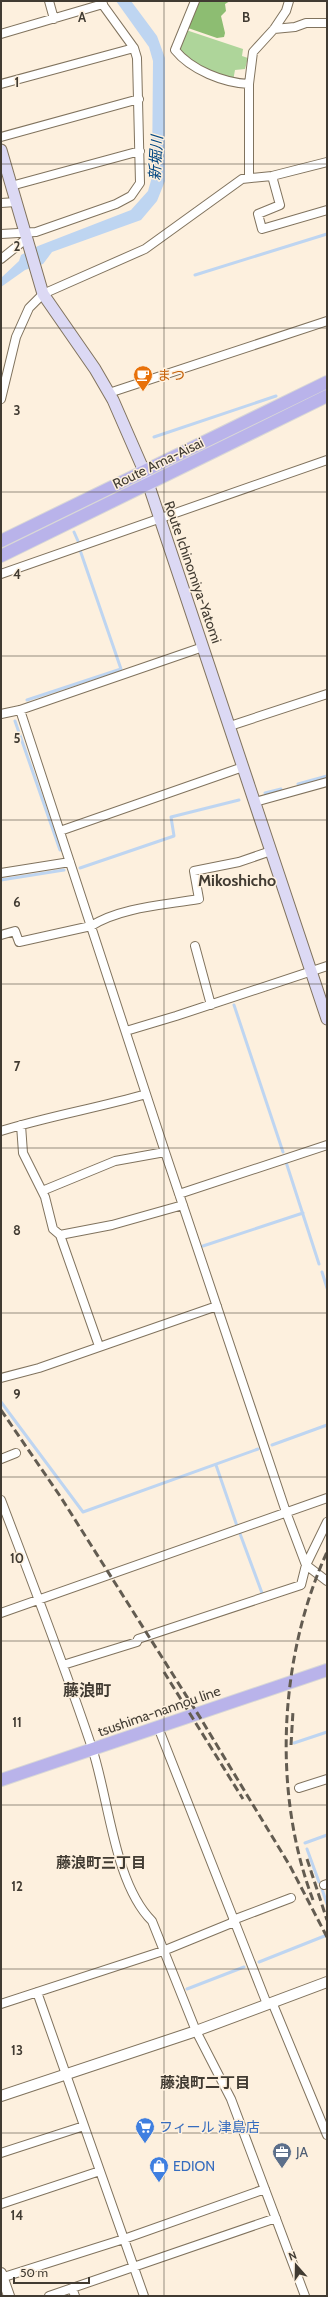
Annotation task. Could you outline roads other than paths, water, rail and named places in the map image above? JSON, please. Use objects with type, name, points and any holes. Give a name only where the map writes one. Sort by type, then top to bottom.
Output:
[{"type":"main road","name":"Route Ichinomiya-Yatomi","points":[[1,150],[43,294],[95,369],[109,393],[144,471],[327,1019]]},
{"type":"main road","name":"Route Ama-Aisai","points":[[1,540],[327,382]]},
{"type":"main road","name":"Route Ama-Aisai","points":[[1,556],[148,486],[327,396]]},
{"type":"main road","name":"tsushima-nannou line","points":[[1,1780],[327,1670]]},
{"type":"street","points":[[49,1],[54,19]]},
{"type":"street","points":[[195,1],[175,50],[184,61],[225,80],[232,83],[249,84]]},
{"type":"street","points":[[249,178],[249,84],[253,52],[274,29],[286,11],[289,1]]},
{"type":"street","points":[[1,34],[54,19],[101,3],[134,48],[137,58],[140,152],[140,183],[131,196],[116,204],[36,232],[1,259]]},
{"type":"street","points":[[274,29],[296,27],[306,23],[327,23]]},
{"type":"street","points":[[1,84],[134,48]]},
{"type":"street","points":[[1,137],[139,99]]},
{"type":"street","points":[[11,186],[140,152]]},
{"type":"street","points":[[1,399],[16,338],[29,308],[43,294],[145,249],[242,179],[272,176],[327,162]]},
{"type":"street","points":[[272,176],[280,205],[258,214],[262,229],[327,210]]},
{"type":"street","points":[[1,203],[16,202]]},
{"type":"street","points":[[1,234],[26,239]]},
{"type":"street","points":[[109,393],[327,321]]},
{"type":"street","points":[[1,574],[327,460]]},
{"type":"street","points":[[1,714],[20,710],[203,647]]},
{"type":"street","points":[[230,726],[327,694]]},
{"type":"street","points":[[20,710],[165,1152],[286,1512],[306,1565],[327,1581]]},
{"type":"street","points":[[60,831],[243,767]]},
{"type":"street","points":[[255,802],[327,782]]},
{"type":"street","points":[[1,935],[15,931],[19,942],[91,926],[101,920],[126,912],[199,898],[194,871],[239,862],[271,851]]},
{"type":"street","points":[[1,873],[70,862]]},
{"type":"street","points":[[195,946],[211,1005]]},
{"type":"street","points":[[126,1031],[211,1005],[327,966]]},
{"type":"street","points":[[1,1131],[43,1118],[105,1106],[146,1094]]},
{"type":"street","points":[[21,1125],[23,1153],[45,1197],[53,1229],[60,1235],[99,1346]]},
{"type":"street","points":[[179,1194],[327,1145]]},
{"type":"street","points":[[42,1191],[115,1161],[165,1152]]},
{"type":"street","points":[[60,1235],[112,1225],[183,1205]]},
{"type":"street","points":[[1,1378],[40,1368],[99,1346],[217,1306]]},
{"type":"street","points":[[1,1459],[16,1453]]},
{"type":"street","points":[[1,1613],[327,1498]]},
{"type":"street","points":[[1,1500],[92,1750],[122,1868],[142,1911],[152,1921],[196,2031],[231,2099],[305,2296]]},
{"type":"street","points":[[62,1665],[137,1642],[138,1639],[301,1584],[306,1565],[327,1522]]},
{"type":"street","points":[[158,1727],[233,1921],[327,2135]]},
{"type":"street","points":[[299,1788],[327,1779]]},
{"type":"street","points":[[1,2004],[163,1951],[291,1898]]},
{"type":"street","points":[[1,2096],[196,2031],[327,1982]]},
{"type":"street","points":[[37,1992],[144,2296]]},
{"type":"street","points":[[1,2153],[84,2126]]},
{"type":"street","points":[[1,2204],[100,2171]]},
{"type":"street","points":[[9,2296],[2,2276],[124,2239],[265,2189]]},
{"type":"street","points":[[49,2296],[73,2292],[134,2267],[276,2218]]},
{"type":"water","name":"新堀川","points":[[116,1],[131,1],[157,36],[165,58],[165,181],[157,201],[141,220],[52,252],[43,264],[25,270],[1,287],[1,278],[19,261],[21,255],[38,246],[131,210],[148,191],[152,177],[153,61],[149,47]]},
{"type":"waterway","points":[[195,275],[327,234]]},
{"type":"waterway","points":[[154,437],[276,396]]},
{"type":"waterway","points":[[74,532],[78,541]]},
{"type":"waterway","points":[[27,700],[121,669],[80,550]]},
{"type":"waterway","points":[[15,721],[60,850]]},
{"type":"waterway","points":[[298,784],[327,776]]},
{"type":"waterway","points":[[265,793],[281,789]]},
{"type":"waterway","points":[[80,868],[174,836],[171,817],[239,800]]},
{"type":"waterway","points":[[1,880],[64,870]]},
{"type":"waterway","points":[[234,1005],[283,1152]]},
{"type":"waterway","points":[[286,1162],[319,1264]]},
{"type":"waterway","points":[[203,1246],[303,1213]]},
{"type":"waterway","points":[[322,1272],[327,1288]]},
{"type":"waterway","points":[[1,1402],[83,1512],[258,1449]]},
{"type":"waterway","points":[[272,1445],[327,1425]]},
{"type":"waterway","points":[[216,1465],[237,1526]]},
{"type":"waterway","points":[[239,1531],[262,1593]]},
{"type":"waterway","points":[[294,1743],[327,1732]]},
{"type":"waterway","points":[[305,1843],[327,1835]]},
{"type":"waterway","points":[[307,1849],[319,1882]]},
{"type":"waterway","points":[[322,1889],[327,1904]]},
{"type":"waterway","points":[[259,1962],[327,1935]]},
{"type":"waterway","points":[[187,1989],[244,1967]]},
{"type":"railway","points":[[1,1410],[60,1496],[201,1719],[290,1866],[327,1937]]},
{"type":"railway","points":[[313,1900],[300,1858],[291,1815],[287,1770],[287,1725],[291,1680],[299,1635],[311,1593],[327,1552]]},
{"type":"railway","points":[[164,1672],[243,1799]]},
{"type":"railway","points":[[291,1745],[293,1711]]},
{"type":"railway","points":[[307,1859],[327,1920]]},
{"type":"place","name":"まつ","points":[[143,392]]},
{"type":"place","name":"フィール 津島店","points":[[145,2144]]},
{"type":"place","name":"JA","points":[[282,2169]]},
{"type":"place","name":"EDION","points":[[159,2183]]},
{"type":"district","name":"Mikoshicho","points":[[237,880]]},
{"type":"district","name":"藤浪町","points":[[87,1690]]},
{"type":"district","name":"藤浪町三丁目","points":[[101,1863]]},
{"type":"district","name":"藤浪町二丁目","points":[[205,2083]]}]
